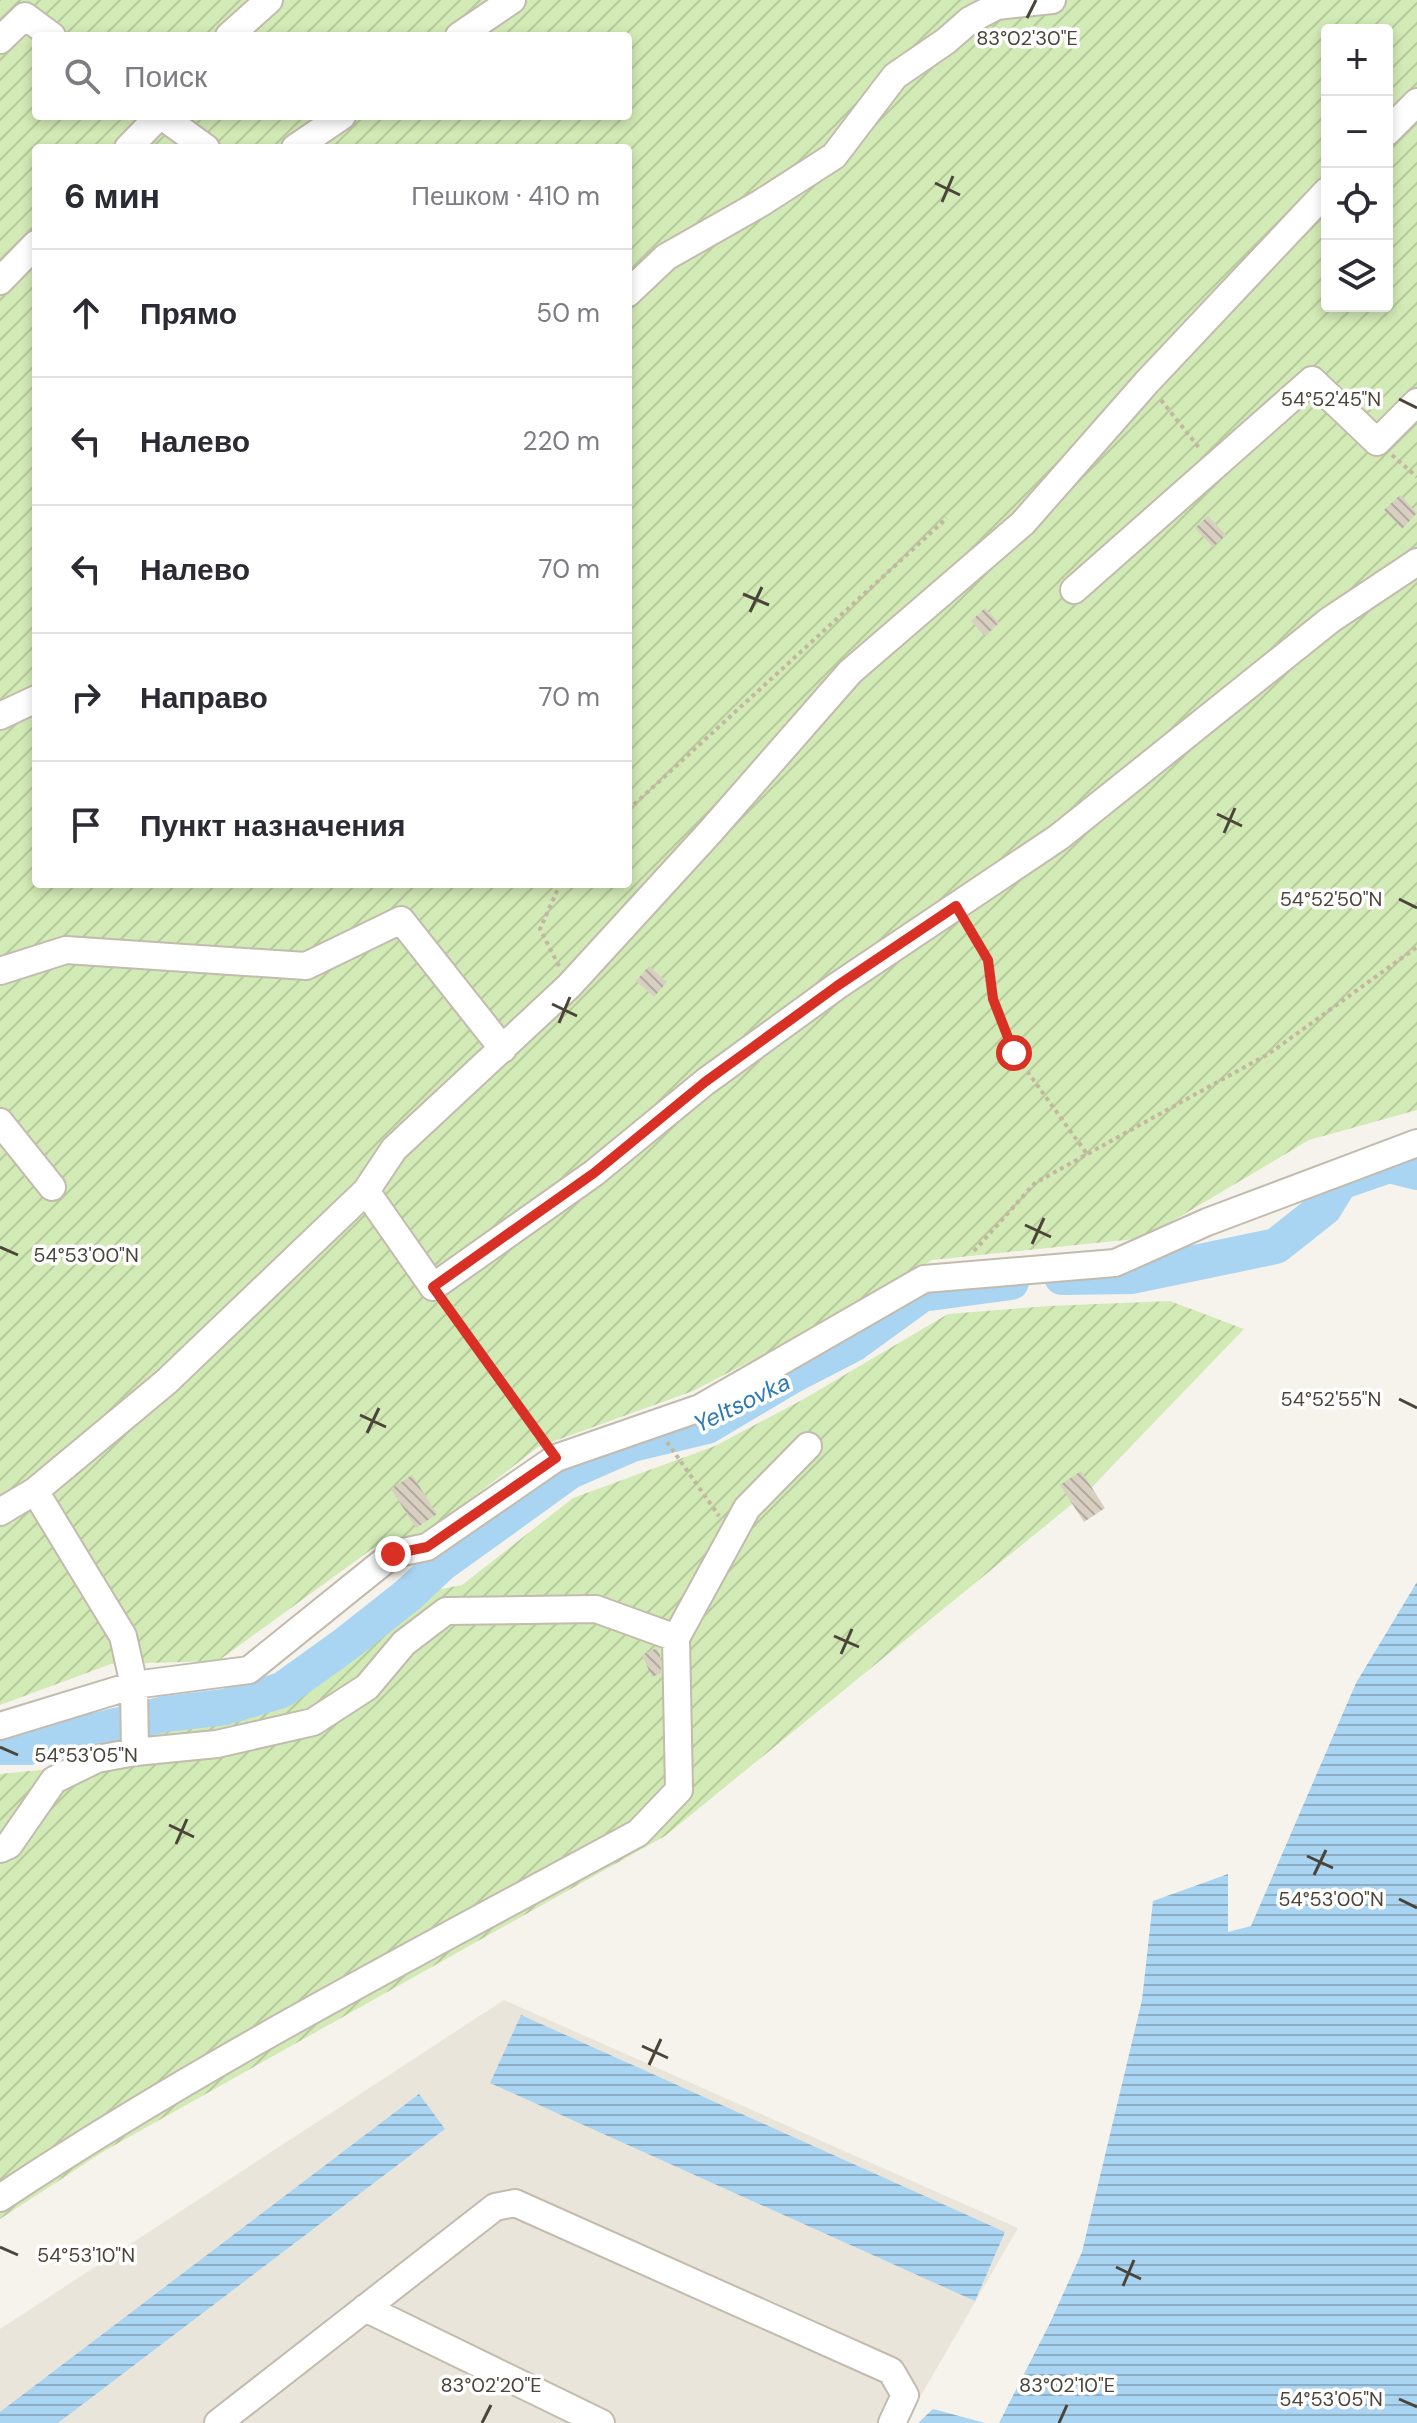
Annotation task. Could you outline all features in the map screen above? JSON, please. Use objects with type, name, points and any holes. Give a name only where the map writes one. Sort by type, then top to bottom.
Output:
[{"type":"street","points":[[233,32],[269,0]]},
{"type":"street","points":[[632,289],[666,257],[761,203],[834,156],[895,76],[946,41],[970,20],[997,6],[1052,0]]},
{"type":"street","points":[[464,32],[507,1]]},
{"type":"street","points":[[0,40],[25,16],[47,32]]},
{"type":"street","points":[[1393,126],[1417,102]]},
{"type":"street","points":[[132,144],[156,120]]},
{"type":"street","points":[[166,120],[200,144]]},
{"type":"street","points":[[301,144],[336,120]]},
{"type":"street","points":[[0,1512],[35,1491],[166,1382],[366,1191],[394,1149],[569,986],[850,672],[1023,523],[1147,382],[1321,197]]},
{"type":"street","points":[[0,281],[32,248]]},
{"type":"street","points":[[1074,590],[1312,380],[1377,442],[1417,402]]},
{"type":"street","points":[[366,1191],[433,1287],[594,1173],[705,1082],[837,986],[1059,837],[1330,620],[1417,562]]},
{"type":"street","points":[[0,716],[32,701]]},
{"type":"street","points":[[0,971],[66,950],[306,966],[401,920],[503,1049]]},
{"type":"street","points":[[0,1122],[52,1187]]},
{"type":"street","points":[[0,1726],[134,1685],[249,1670],[393,1554],[427,1547],[556,1458],[700,1408],[924,1279],[1115,1263],[1207,1222],[1417,1143]]},
{"type":"street","points":[[0,2198],[80,2144],[290,2023],[638,1833],[679,1790],[676,1638],[747,1508],[808,1446]]},
{"type":"street","points":[[35,1491],[123,1636],[134,1685],[135,1752]]},
{"type":"street","points":[[0,1849],[9,1845],[54,1780],[97,1759],[217,1744],[313,1722],[367,1687],[404,1643],[446,1611],[596,1609],[676,1638]]},
{"type":"street","points":[[218,2423],[495,2207],[515,2203],[891,2371],[905,2395],[892,2423]]},
{"type":"street","points":[[365,2308],[601,2423]]},
{"type":"path","points":[[1147,382],[1214,466]]},
{"type":"path","points":[[1377,442],[1417,477]]},
{"type":"path","points":[[632,806],[947,518]]},
{"type":"path","points":[[558,888],[540,929],[569,986]]},
{"type":"path","points":[[956,906],[988,960],[993,999],[1014,1053],[1087,1154]]},
{"type":"path","points":[[952,1277],[1035,1183],[1270,1053],[1417,947]]},
{"type":"path","points":[[433,1287],[556,1458]]},
{"type":"path","points":[[653,1424],[732,1535]]},
{"type":"shaded area","points":[[504,2000],[1018,2228],[905,2423],[0,2423],[0,2329]]},
{"type":"green space","points":[[0,0],[1417,0],[1417,1110],[1309,1140],[1144,1238],[932,1260],[830,1320],[693,1391],[538,1447],[432,1529],[372,1549],[218,1661],[111,1664],[0,1705]]},
{"type":"green space","points":[[1170,1301],[1244,1329],[1088,1491],[665,1836],[106,2150],[0,2219],[0,1774],[50,1769],[122,1729],[188,1714],[291,1702],[366,1646],[416,1594],[462,1585],[573,1498],[715,1446],[802,1400],[948,1314]]},
{"type":"water","points":[[1417,1582],[1417,2423],[999,2423],[1082,2252],[1142,2000],[1153,1901],[1228,1874],[1228,1932],[1251,1926],[1356,1683]]},
{"type":"water","points":[[521,2015],[1005,2232],[975,2301],[490,2083]]},
{"type":"water","points":[[419,2094],[445,2129],[58,2423],[0,2423],[0,2412]]},
{"type":"water","points":[[933,2409],[985,2423],[918,2423]]},
{"type":"building","points":[[1400,495],[1417,513],[1402,529],[1384,510]]},
{"type":"building","points":[[1208,516],[1226,535],[1213,547],[1195,528]]},
{"type":"building","points":[[985,608],[999,623],[985,636],[971,621]]},
{"type":"building","points":[[649,966],[667,982],[654,997],[636,981]]},
{"type":"building","points":[[1081,1471],[1105,1508],[1084,1522],[1060,1485]]},
{"type":"building","points":[[412,1475],[437,1514],[416,1528],[391,1489]]},
{"type":"building","points":[[657,1648],[661,1673],[652,1677],[642,1655]]},
{"type":"waterway","name":"Yeltsovka","points":[[1062,1277],[1132,1276],[1276,1246],[1324,1208],[1340,1182],[1389,1165],[1417,1172]]},
{"type":"waterway","name":"Yeltsovka","points":[[0,1747],[29,1747],[165,1714],[225,1707],[282,1690],[408,1595],[441,1564],[570,1471],[632,1444],[707,1426],[853,1344],[922,1294],[1011,1282]]},
{"type":"route","points":[[393,1554],[427,1547],[556,1458],[433,1287],[594,1173],[705,1082],[837,986],[956,906],[988,960],[993,999],[1014,1053]]}]
